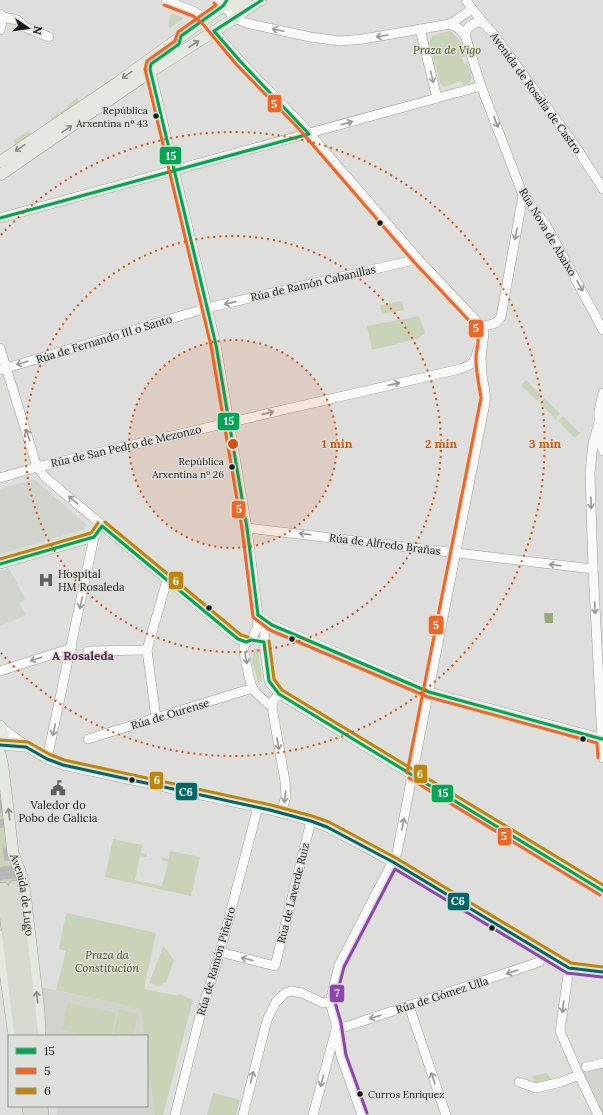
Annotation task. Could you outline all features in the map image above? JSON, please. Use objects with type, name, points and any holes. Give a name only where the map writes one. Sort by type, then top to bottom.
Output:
[{"type":"highway","name":"Avenida de Lugo","points":[[21,1035],[9,888],[32,1035]]},
{"type":"main road","points":[[0,175],[150,72],[235,18],[245,1]]},
{"type":"main road","points":[[0,162],[117,83],[205,18],[223,2],[245,1]]},
{"type":"main road","points":[[205,18],[214,31]]},
{"type":"main road","points":[[0,744],[3,735],[1,727]]},
{"type":"main road","name":"Avenida de Lugo","points":[[0,754],[3,767],[13,853],[22,878],[25,894],[39,1012],[40,1035]]},
{"type":"main road","points":[[0,936],[14,1035]]},
{"type":"street","points":[[166,0],[196,12],[205,18]]},
{"type":"street","points":[[235,18],[262,0]]},
{"type":"street","name":"Avenida de Rosalía de Castro","points":[[466,0],[574,144],[603,189]]},
{"type":"street","points":[[223,2],[235,18],[246,23],[310,37],[340,41],[363,39],[450,24],[472,9]]},
{"type":"street","points":[[0,30],[2,16],[17,20],[27,28],[49,37]]},
{"type":"street","points":[[465,35],[469,25],[474,23],[483,23]]},
{"type":"street","points":[[0,218],[481,86],[465,35],[458,28],[450,24]]},
{"type":"street","points":[[420,29],[437,98]]},
{"type":"street","points":[[214,31],[240,61],[310,134],[418,259],[472,316],[484,333],[481,358],[486,398],[397,853],[339,966],[330,1002],[336,1024],[341,1056],[362,1115]]},
{"type":"street","points":[[181,36],[179,44],[151,64],[150,72],[216,345],[230,422],[247,528],[258,615],[257,628],[244,647],[248,674],[257,694],[272,707]]},
{"type":"street","name":"Rúa Nova de Abaixo","points":[[481,86],[523,195],[546,225],[603,330]]},
{"type":"street","points":[[480,327],[489,326],[496,323],[502,314],[523,195]]},
{"type":"street","name":"Rúa de Ramón Cabanillas","points":[[207,308],[418,259]]},
{"type":"street","name":"Rúa de Fernando III o Santo","points":[[3,369],[207,308]]},
{"type":"street","name":"Rúa de San Pedro de Mezonzo","points":[[0,478],[37,467],[460,369],[472,364],[475,360],[480,327]]},
{"type":"street","points":[[0,348],[3,369],[37,467],[46,478],[238,639],[264,642]]},
{"type":"street","points":[[603,393],[599,411],[602,426],[599,442],[603,451]]},
{"type":"street","points":[[602,426],[593,443],[591,464],[593,569],[603,758]]},
{"type":"street","points":[[591,464],[597,457],[603,455]]},
{"type":"street","points":[[47,759],[72,648],[94,537],[102,526]]},
{"type":"street","name":"Rúa de Alfredo Brañas","points":[[247,528],[593,569]]},
{"type":"street","points":[[0,564],[94,537]]},
{"type":"street","points":[[156,718],[147,650],[168,580]]},
{"type":"street","points":[[258,615],[272,625],[429,692],[603,739]]},
{"type":"street","points":[[272,625],[265,631],[264,642],[269,681],[279,694],[603,891]]},
{"type":"street","points":[[0,671],[72,648]]},
{"type":"street","points":[[88,651],[147,650]]},
{"type":"street","name":"Rúa de Ourense","points":[[88,739],[253,688]]},
{"type":"street","points":[[279,694],[273,701],[272,707],[286,796],[281,813]]},
{"type":"street","points":[[1,727],[26,746],[47,759],[64,765],[281,813],[327,827],[393,862],[568,968],[603,972]]},
{"type":"street","points":[[0,744],[26,746]]},
{"type":"street","name":"Rúa de Ramón Piñeiro","points":[[175,1115],[207,992],[220,952],[258,808]]},
{"type":"street","name":"Rúa de Laverde Ruiz","points":[[220,952],[275,966],[311,821]]},
{"type":"street","name":"Rúa de Gómez Ulla","points":[[336,1030],[539,962],[544,953]]},
{"type":"street","points":[[568,968],[560,1031],[578,1075],[598,1115]]},
{"type":"street","points":[[243,1115],[267,1020],[276,1002],[285,993],[290,991],[302,993],[323,1003],[330,1002]]},
{"type":"street","points":[[409,1006],[446,1115]]},
{"type":"street","points":[[312,1115],[336,1030]]},
{"type":"street","points":[[329,1056],[335,1054],[341,1056]]},
{"type":"street","points":[[586,1067],[603,1063]]},
{"type":"street","points":[[519,1082],[536,1088],[561,1082],[578,1075]]},
{"type":"shaded area","points":[[35,480],[86,524],[85,529],[0,554],[0,489]]},
{"type":"shaded area","points":[[9,568],[25,599],[19,603],[26,615],[0,626],[0,570]]},
{"type":"shaded area","points":[[544,613],[553,613],[553,623],[545,623]]},
{"type":"shaded area","points":[[41,987],[141,1009],[144,1035],[47,1035]]},
{"type":"shaded area","points":[[148,1064],[155,1115],[57,1115],[56,1107],[148,1107]]},
{"type":"shaded area","points":[[603,1068],[603,1115],[583,1072]]},
{"type":"green space","points":[[171,13],[184,18],[170,28],[168,26]]},
{"type":"green space","name":"Praza de Vigo","points":[[450,31],[456,36],[463,48],[465,56],[462,57],[464,64],[468,63],[472,78],[469,83],[463,85],[461,81],[444,87],[440,83],[429,43],[432,36]]},
{"type":"green space","points":[[77,98],[79,101],[51,121],[51,115],[53,117],[57,114],[57,111],[59,114]]},
{"type":"green space","points":[[28,131],[31,134],[16,145],[13,141]]},
{"type":"green space","points":[[402,301],[404,310],[382,314],[380,305]]},
{"type":"green space","points":[[419,316],[425,333],[417,339],[372,350],[367,326]]},
{"type":"green space","points":[[526,380],[542,396],[537,401],[521,385]]},
{"type":"green space","points":[[544,398],[560,414],[555,419],[540,403]]},
{"type":"green space","points":[[563,416],[580,433],[575,438],[558,421]]},
{"type":"green space","points":[[258,648],[262,682],[258,682],[252,660],[254,649]]},
{"type":"green space","points":[[0,788],[22,889],[0,890]]},
{"type":"green space","points":[[113,839],[142,845],[141,853],[147,854],[147,857],[140,856],[135,880],[162,886],[168,862],[162,860],[162,857],[169,859],[170,851],[200,857],[191,896],[105,877]]},
{"type":"green space","name":"Praza da Constitución","points":[[66,913],[156,933],[144,989],[178,996],[179,994],[193,1000],[163,1115],[155,1115],[148,1064],[148,1035],[144,1035],[141,1009],[56,990],[66,951],[59,949]]},
{"type":"green space","points":[[163,947],[174,960],[166,982],[158,986],[149,983]]},
{"type":"green space","points":[[68,1003],[116,1013],[111,1035],[86,1035],[62,1030]]},
{"type":"green space","points":[[119,1009],[137,1014],[133,1035],[113,1035]]},
{"type":"green space","points":[[547,1073],[553,1082],[535,1084],[533,1076]]},
{"type":"green space","points":[[213,1093],[240,1100],[236,1115],[207,1115]]},
{"type":"tunnel","points":[[0,800],[6,827]]},
{"type":"tunnel","points":[[9,847],[15,887]]},
{"type":"tunnel","points":[[0,867],[3,889]]},
{"type":"transit line","name":"15","points":[[227,0],[223,6],[181,36],[179,44],[151,64],[150,69],[216,345],[247,528],[258,615]]},
{"type":"transit line","name":"15","points":[[0,218],[309,134],[240,61],[214,31],[262,0]]},
{"type":"transit line","name":"5","points":[[214,3],[216,5],[178,32],[175,41],[147,61],[145,69],[211,346],[242,529],[253,617],[270,630],[428,697],[597,743],[598,758]]},
{"type":"transit line","name":"5","points":[[164,5],[193,16],[202,23],[236,64],[299,129],[414,262],[476,328],[478,339],[476,364],[481,398],[407,773]]},
{"type":"transit line","name":"6","points":[[105,522],[241,635],[248,637]]},
{"type":"transit line","name":"6","points":[[0,559],[91,533],[98,523]]},
{"type":"transit line","name":"15","points":[[0,564],[94,537],[102,526],[238,639],[246,642],[251,640],[264,642],[269,681],[279,694],[603,891]]},
{"type":"transit line","name":"15","points":[[258,615],[272,625],[429,692],[602,739]]},
{"type":"transit line","name":"6","points":[[269,641],[274,679],[282,690],[603,885]]},
{"type":"transit line","name":"6","points":[[0,740],[28,742],[49,754],[64,760],[271,805],[329,822],[396,858],[571,963],[603,967]]},
{"type":"transit line","name":"C6","points":[[0,745],[26,747],[47,759],[63,765],[270,810],[327,827],[393,862],[569,968],[603,972]]},
{"type":"transit line","name":"5","points":[[409,778],[600,895]]},
{"type":"transit line","name":"7","points":[[367,1113],[346,1055],[341,1023],[335,1002],[344,967],[395,869],[567,973],[602,977]]},
{"type":"place","name":"República Arxentina nº 43","points":[[156,116]]},
{"type":"place","name":"República Arxentina nº 26","points":[[232,467]]},
{"type":"place","name":"Hospital HM Rosaleda","points":[[46,580]]},
{"type":"place","name":"Valedor do Pobo de Galicia","points":[[58,788]]},
{"type":"place","name":"Curros Enríquez","points":[[360,1094]]},
{"type":"district","name":"A Rosaleda","points":[[83,656]]}]
